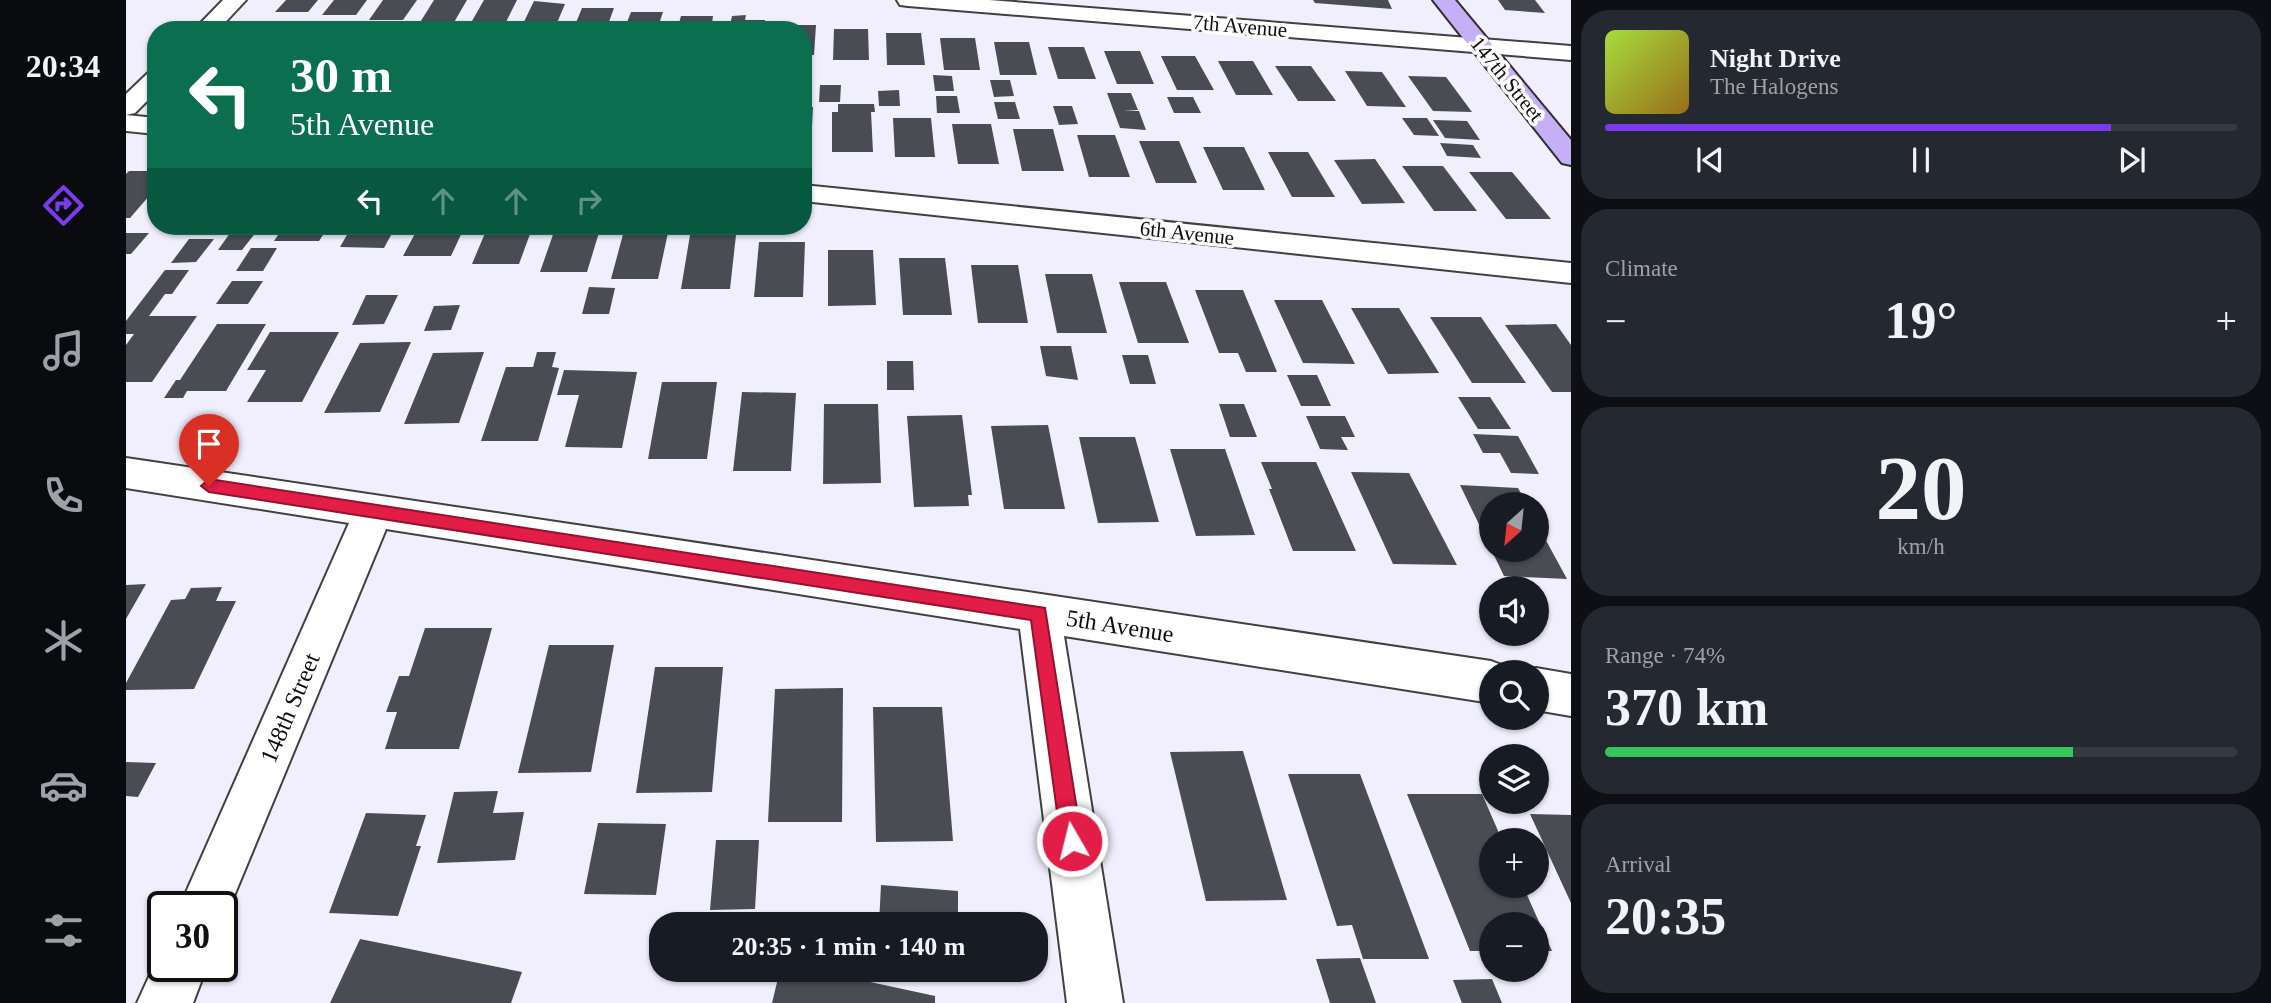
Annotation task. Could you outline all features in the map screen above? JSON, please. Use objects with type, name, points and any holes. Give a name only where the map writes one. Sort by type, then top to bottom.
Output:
[{"type":"street","points":[[214,21],[234,0]]},
{"type":"street","name":"7th Avenue","points":[[908,0],[1571,52]]},
{"type":"street","name":"147th Street","points":[[1444,0],[1571,157]]},
{"type":"street","points":[[126,108],[147,87]]},
{"type":"street","points":[[126,122],[147,125]]},
{"type":"street","name":"6th Avenue","points":[[812,194],[1571,273]]},
{"type":"street","name":"5th Avenue","points":[[126,473],[1479,680]]},
{"type":"street","name":"148th Street","points":[[212,891],[374,510]]},
{"type":"street","points":[[1039,613],[1095,1003]]},
{"type":"street","points":[[1549,691],[1571,695]]},
{"type":"street","points":[[164,1003],[173,982]]},
{"type":"building","points":[[286,0],[318,0],[308,12],[275,12]]},
{"type":"building","points":[[334,0],[367,0],[356,15],[322,15]]},
{"type":"building","points":[[383,0],[417,0],[403,20],[369,20]]},
{"type":"building","points":[[434,0],[467,0],[455,21],[421,21]]},
{"type":"building","points":[[484,0],[517,0],[506,21],[472,21]]},
{"type":"building","points":[[1313,0],[1388,0],[1392,9],[1315,3]]},
{"type":"building","points":[[1498,0],[1535,0],[1545,13],[1505,10]]},
{"type":"building","points":[[534,1],[565,4],[558,21],[524,21]]},
{"type":"building","points":[[582,8],[614,8],[609,21],[577,21]]},
{"type":"building","points":[[631,12],[663,12],[660,21],[628,21]]},
{"type":"building","points":[[746,15],[745,20],[765,21],[731,21],[732,16]]},
{"type":"building","points":[[681,16],[713,16],[712,21],[680,21]]},
{"type":"building","points":[[812,25],[816,25],[814,55]]},
{"type":"building","points":[[834,29],[868,29],[869,60],[833,60]]},
{"type":"building","points":[[886,33],[921,33],[925,65],[887,65]]},
{"type":"building","points":[[940,38],[975,38],[980,70],[944,70]]},
{"type":"building","points":[[994,42],[1029,42],[1037,75],[1000,75]]},
{"type":"building","points":[[1048,47],[1084,47],[1096,79],[1058,79]]},
{"type":"building","points":[[1104,51],[1140,51],[1154,84],[1117,84]]},
{"type":"building","points":[[1161,56],[1195,56],[1214,90],[1177,90]]},
{"type":"building","points":[[1218,61],[1253,61],[1273,95],[1236,95]]},
{"type":"building","points":[[1275,66],[1311,66],[1336,101],[1298,101]]},
{"type":"building","points":[[1345,71],[1382,72],[1406,107],[1367,106]]},
{"type":"building","points":[[933,75],[952,76],[954,91],[935,91]]},
{"type":"building","points":[[1408,76],[1446,77],[1472,112],[1433,111]]},
{"type":"building","points":[[990,80],[1010,80],[1014,96],[994,97]]},
{"type":"building","points":[[820,85],[841,85],[840,102],[819,102]]},
{"type":"building","points":[[899,90],[900,106],[879,106],[878,91]]},
{"type":"building","points":[[1107,93],[1131,93],[1138,110],[1123,111],[1139,111],[1146,130],[1120,128]]},
{"type":"building","points":[[936,96],[957,96],[960,113],[937,113]]},
{"type":"building","points":[[1167,97],[1193,97],[1201,113],[1174,113]]},
{"type":"building","points":[[994,102],[1015,102],[1020,119],[998,119]]},
{"type":"building","points":[[838,104],[874,104],[875,112],[871,112],[873,152],[832,152],[832,112],[838,112]]},
{"type":"building","points":[[1053,106],[1072,106],[1078,124],[1059,125]]},
{"type":"building","points":[[893,118],[931,118],[935,157],[895,157]]},
{"type":"building","points":[[1402,118],[1427,118],[1439,136],[1414,135]]},
{"type":"building","points":[[1433,120],[1467,121],[1480,140],[1445,138]]},
{"type":"building","points":[[952,124],[991,124],[999,164],[958,164]]},
{"type":"building","points":[[1013,129],[1053,129],[1064,171],[1022,171]]},
{"type":"building","points":[[1077,135],[1115,135],[1130,177],[1089,177]]},
{"type":"building","points":[[1139,141],[1179,141],[1197,183],[1156,183]]},
{"type":"building","points":[[1440,143],[1473,145],[1481,158],[1447,156]]},
{"type":"building","points":[[1203,147],[1244,147],[1265,190],[1223,190]]},
{"type":"building","points":[[1268,152],[1308,152],[1335,197],[1292,197]]},
{"type":"building","points":[[1375,159],[1405,203],[1362,204],[1334,160]]},
{"type":"building","points":[[1402,166],[1443,166],[1477,211],[1434,211]]},
{"type":"building","points":[[129,171],[147,171],[147,198],[130,218],[126,218],[126,174]]},
{"type":"building","points":[[1469,172],[1512,172],[1551,219],[1506,219]]},
{"type":"building","points":[[126,233],[147,233],[131,254],[126,254]]},
{"type":"building","points":[[229,235],[254,235],[242,250],[218,250]]},
{"type":"building","points":[[278,235],[323,235],[319,241],[274,241]]},
{"type":"building","points":[[347,235],[391,235],[384,248],[340,247]]},
{"type":"building","points":[[414,235],[461,235],[451,256],[403,256]]},
{"type":"building","points":[[484,235],[530,235],[519,264],[472,264]]},
{"type":"building","points":[[553,235],[598,235],[587,272],[540,272]]},
{"type":"building","points":[[623,235],[667,235],[658,279],[611,279]]},
{"type":"building","points":[[690,235],[736,235],[730,289],[681,289]]},
{"type":"building","points":[[189,239],[214,239],[196,262],[171,263]]},
{"type":"building","points":[[759,242],[805,242],[803,297],[754,297]]},
{"type":"building","points":[[251,248],[277,248],[263,271],[236,271]]},
{"type":"building","points":[[828,250],[873,250],[876,305],[828,306]]},
{"type":"building","points":[[899,258],[945,258],[952,315],[903,315]]},
{"type":"building","points":[[971,265],[1018,265],[1028,323],[978,323]]},
{"type":"building","points":[[165,270],[189,270],[172,294],[165,294],[149,316],[197,316],[152,382],[126,382],[126,345],[134,334],[126,334],[126,321]]},
{"type":"building","points":[[1045,274],[1092,274],[1107,333],[1057,333]]},
{"type":"building","points":[[232,281],[263,281],[248,304],[216,304]]},
{"type":"building","points":[[1119,282],[1166,282],[1189,343],[1138,343]]},
{"type":"building","points":[[589,287],[615,288],[609,314],[582,314]]},
{"type":"building","points":[[1195,290],[1243,290],[1277,372],[1246,372],[1238,353],[1219,353]]},
{"type":"building","points":[[366,295],[398,295],[384,324],[352,325]]},
{"type":"building","points":[[1274,300],[1322,300],[1355,364],[1303,363]]},
{"type":"building","points":[[460,305],[451,330],[424,331],[434,306]]},
{"type":"building","points":[[1351,308],[1399,308],[1439,373],[1388,374]]},
{"type":"building","points":[[1430,317],[1481,317],[1526,383],[1472,383]]},
{"type":"building","points":[[217,324],[266,324],[226,391],[187,391],[183,398],[164,398],[176,380],[180,380]]},
{"type":"building","points":[[1556,324],[1571,345],[1571,392],[1552,392],[1505,325]]},
{"type":"building","points":[[270,332],[339,332],[302,402],[247,402],[266,370],[247,370]]},
{"type":"building","points":[[411,342],[380,412],[324,413],[360,343]]},
{"type":"building","points":[[1040,346],[1071,346],[1078,380],[1046,376]]},
{"type":"building","points":[[484,352],[459,423],[404,424],[433,353]]},
{"type":"building","points":[[537,352],[556,352],[552,367],[559,368],[538,441],[481,441],[506,367],[533,367]]},
{"type":"building","points":[[1122,355],[1148,355],[1156,384],[1130,384]]},
{"type":"building","points":[[887,361],[913,361],[914,390],[887,390]]},
{"type":"building","points":[[564,370],[637,372],[622,448],[565,447],[579,395],[557,395]]},
{"type":"building","points":[[1287,375],[1317,375],[1331,406],[1301,406]]},
{"type":"building","points":[[662,382],[717,382],[707,459],[648,459]]},
{"type":"building","points":[[742,392],[796,393],[791,471],[733,471]]},
{"type":"building","points":[[1458,397],[1490,397],[1511,429],[1478,429]]},
{"type":"building","points":[[824,404],[878,404],[881,483],[823,484]]},
{"type":"building","points":[[1219,404],[1244,404],[1257,437],[1230,437]]},
{"type":"building","points":[[962,415],[972,495],[968,495],[969,506],[914,507],[907,416]]},
{"type":"building","points":[[1306,416],[1345,416],[1355,437],[1341,437],[1348,450],[1320,449]]},
{"type":"building","points":[[1048,425],[1065,509],[1004,509],[991,426]]},
{"type":"building","points":[[1473,434],[1518,436],[1539,474],[1511,473],[1500,453],[1483,453]]},
{"type":"building","points":[[1079,437],[1135,437],[1159,522],[1098,523]]},
{"type":"building","points":[[1170,449],[1225,449],[1255,535],[1196,536]]},
{"type":"building","points":[[1261,462],[1316,462],[1356,551],[1293,551]]},
{"type":"building","points":[[1351,472],[1409,473],[1457,565],[1393,564]]},
{"type":"building","points":[[1460,485],[1518,488],[1520,492],[1479,492],[1479,524]]},
{"type":"building","points":[[1549,546],[1567,579],[1549,578],[1549,576],[1504,576],[1497,562],[1549,562]]},
{"type":"building","points":[[146,584],[126,619],[126,585]]},
{"type":"building","points":[[222,587],[216,601],[236,601],[194,689],[126,690],[126,683],[171,600],[185,599],[191,588]]},
{"type":"building","points":[[425,628],[492,628],[459,749],[385,749],[397,712],[386,712],[399,676],[409,676]]},
{"type":"building","points":[[549,645],[614,645],[591,772],[518,773]]},
{"type":"building","points":[[655,667],[723,667],[712,792],[636,793]]},
{"type":"building","points":[[843,688],[842,822],[768,822],[775,689]]},
{"type":"building","points":[[873,707],[942,707],[953,841],[876,842]]},
{"type":"building","points":[[1243,751],[1287,900],[1206,901],[1170,752]]},
{"type":"building","points":[[126,762],[156,763],[138,797],[126,796]]},
{"type":"building","points":[[1288,774],[1360,774],[1429,959],[1363,959],[1352,925],[1337,926]]},
{"type":"building","points":[[498,791],[493,813],[524,812],[515,860],[437,863],[454,792]]},
{"type":"building","points":[[1407,794],[1479,794],[1479,814],[1491,814],[1497,828],[1479,828],[1479,898],[1528,898],[1535,912],[1479,912],[1479,951],[1470,951]]},
{"type":"building","points":[[366,813],[426,815],[416,846],[421,846],[398,916],[329,913]]},
{"type":"building","points":[[1530,814],[1571,815],[1571,903],[1549,855],[1549,828],[1536,828]]},
{"type":"building","points":[[598,823],[666,824],[656,895],[584,894]]},
{"type":"building","points":[[716,840],[759,840],[755,909],[710,910]]},
{"type":"building","points":[[881,885],[958,891],[958,912],[880,912]]},
{"type":"building","points":[[360,939],[522,972],[511,1003],[330,1003]]},
{"type":"building","points":[[1360,958],[1376,1003],[1330,1003],[1316,959]]},
{"type":"building","points":[[1453,980],[1493,982],[1502,1003],[1462,1003]]},
{"type":"building","points":[[777,982],[870,982],[935,996],[935,1003],[772,1003]]},
{"type":"route","points":[[209,486],[1039,613],[1072,841]]}]
